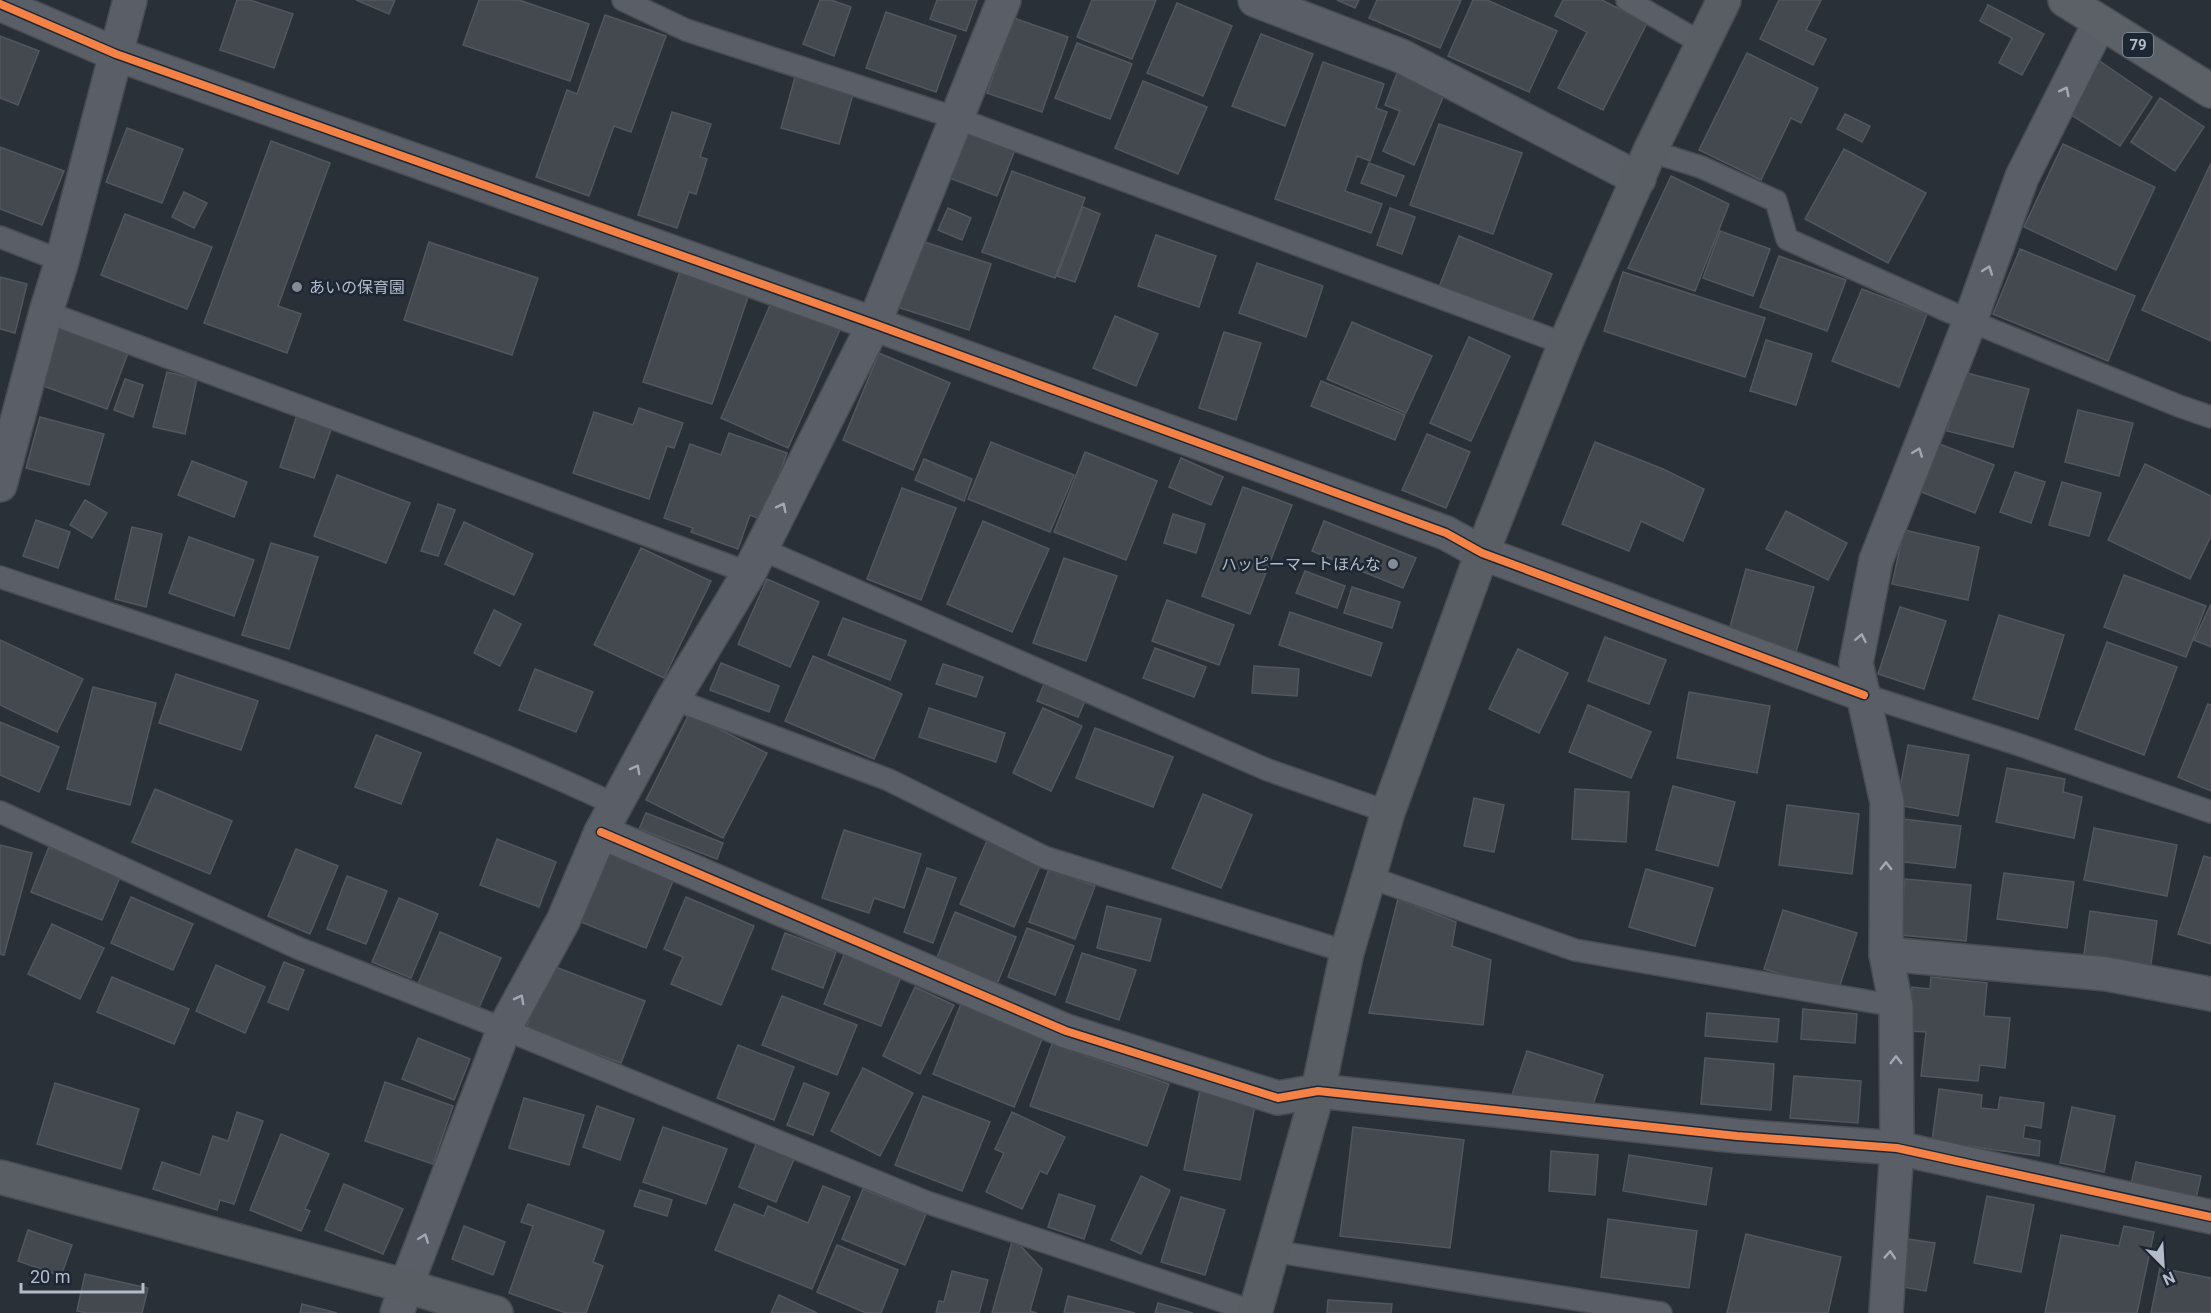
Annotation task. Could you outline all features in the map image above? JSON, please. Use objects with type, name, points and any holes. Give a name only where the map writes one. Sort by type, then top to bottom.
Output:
[{"type":"main road","name":"79","points":[[2067,1],[2211,91]]},
{"type":"street","points":[[0,485],[6,440],[62,261],[130,0]]},
{"type":"street","points":[[401,1299],[504,1029],[563,921],[609,818],[673,699],[755,561],[874,324],[1004,0]]},
{"type":"street","points":[[1255,0],[1401,56],[1645,165]]},
{"type":"street","points":[[1255,1313],[1318,1091],[1347,952],[1388,812],[1482,554],[1565,344],[1645,165],[1724,0]]},
{"type":"street","points":[[0,4],[116,54],[874,324],[1446,532],[1482,554],[1864,695]]},
{"type":"street","points":[[1886,1313],[1897,1148],[1896,1006],[1886,954],[1887,802],[1856,663],[1876,560],[1970,321],[2022,177],[2100,22]]},
{"type":"street","points":[[609,818],[1066,1031],[1278,1098],[1318,1091],[1737,1136],[1897,1148],[2211,1217]]},
{"type":"street","points":[[1886,954],[2107,974],[2211,993]]},
{"type":"street","points":[[0,1177],[401,1299],[496,1313]]},
{"type":"lane","points":[[623,0],[686,30],[956,118],[1565,344]]},
{"type":"lane","points":[[1626,0],[1702,44]]},
{"type":"lane","points":[[1645,165],[1701,167],[1776,201],[1787,238],[1970,321],[2168,402],[2211,417]]},
{"type":"lane","points":[[0,237],[62,261]]},
{"type":"lane","points":[[46,312],[755,561],[1268,770],[1388,812]]},
{"type":"lane","points":[[0,577],[383,706],[555,776],[609,818]]},
{"type":"lane","points":[[1864,695],[2017,744],[2211,812]]},
{"type":"lane","points":[[673,699],[889,780],[1044,857],[1347,952]]},
{"type":"lane","points":[[0,812],[298,948],[504,1029],[929,1203],[1255,1313]]},
{"type":"lane","points":[[1369,878],[1575,950],[1896,1006]]},
{"type":"lane","points":[[1272,1251],[1661,1313]]},
{"type":"building","points":[[237,0],[250,0],[293,14],[274,68],[220,50]]},
{"type":"building","points":[[356,0],[395,0],[389,14]]},
{"type":"building","points":[[479,0],[519,0],[589,24],[570,81],[463,45]]},
{"type":"building","points":[[820,0],[831,0],[851,7],[834,56],[803,44]]},
{"type":"building","points":[[937,0],[977,0],[966,31],[930,19]]},
{"type":"building","points":[[1092,0],[1156,0],[1132,59],[1077,37]]},
{"type":"building","points":[[1337,0],[1359,0],[1355,8]]},
{"type":"building","points":[[1377,0],[1461,0],[1440,48],[1369,18]]},
{"type":"building","points":[[1473,0],[1487,0],[1557,31],[1529,92],[1448,56]]},
{"type":"building","points":[[1563,0],[1602,0],[1647,23],[1603,110],[1558,88],[1587,32],[1555,16]]},
{"type":"building","points":[[1779,0],[1821,0],[1806,30],[1826,39],[1813,65],[1760,39]]},
{"type":"building","points":[[1177,3],[1232,26],[1203,96],[1147,73]]},
{"type":"building","points":[[1988,5],[2044,34],[2022,75],[1999,63],[2012,38],[1980,21]]},
{"type":"building","points":[[886,12],[956,36],[936,92],[866,68]]},
{"type":"building","points":[[605,15],[666,36],[631,132],[614,126],[589,196],[536,177],[567,90],[577,94]]},
{"type":"building","points":[[1014,18],[1068,37],[1042,112],[987,93]]},
{"type":"building","points":[[1261,34],[1313,54],[1285,126],[1232,106]]},
{"type":"building","points":[[0,36],[39,51],[18,105],[0,98]]},
{"type":"building","points":[[1077,43],[1132,64],[1110,119],[1055,98]]},
{"type":"building","points":[[1747,53],[1818,88],[1801,123],[1791,118],[1761,180],[1699,150]]},
{"type":"building","points":[[2098,60],[2152,97],[2120,146],[2065,111]]},
{"type":"building","points":[[1323,62],[1384,84],[1376,108],[1387,112],[1370,161],[1357,156],[1345,191],[1382,204],[1371,233],[1275,199]]},
{"type":"building","points":[[1397,73],[1444,95],[1414,165],[1383,151],[1400,111],[1385,105]]},
{"type":"building","points":[[795,77],[853,94],[839,144],[781,128]]},
{"type":"building","points":[[1143,81],[1207,107],[1178,174],[1115,148]]},
{"type":"building","points":[[2160,98],[2204,127],[2175,171],[2131,142]]},
{"type":"building","points":[[672,112],[711,124],[700,157],[707,159],[696,194],[689,192],[677,228],[638,215]]},
{"type":"building","points":[[1845,114],[1870,126],[1862,142],[1837,129]]},
{"type":"building","points":[[967,122],[1018,142],[997,196],[947,177]]},
{"type":"building","points":[[1439,124],[1522,153],[1493,234],[1410,205]]},
{"type":"building","points":[[127,128],[183,149],[162,203],[106,182]]},
{"type":"building","points":[[271,141],[330,163],[278,306],[301,314],[287,353],[204,323]]},
{"type":"building","points":[[2063,144],[2155,187],[2116,270],[2024,227]]},
{"type":"building","points":[[0,147],[64,171],[42,225],[0,209]]},
{"type":"building","points":[[1844,149],[1926,193],[1888,263],[1805,219]]},
{"type":"building","points":[[1369,163],[1404,176],[1396,196],[1361,183]]},
{"type":"building","points":[[2211,163],[2211,341],[2142,310]]},
{"type":"building","points":[[1012,171],[1085,198],[1055,278],[982,252]]},
{"type":"building","points":[[1671,176],[1729,204],[1695,291],[1628,268]]},
{"type":"building","points":[[184,192],[207,203],[194,228],[172,217]]},
{"type":"building","points":[[1083,207],[1100,214],[1075,282],[1057,276]]},
{"type":"building","points":[[948,208],[971,218],[962,240],[938,230]]},
{"type":"building","points":[[1390,208],[1415,217],[1402,254],[1377,245]]},
{"type":"building","points":[[125,214],[212,247],[187,309],[101,275]]},
{"type":"building","points":[[1720,231],[1770,249],[1753,296],[1703,278]]},
{"type":"building","points":[[1156,235],[1216,256],[1199,307],[1138,286]]},
{"type":"building","points":[[1459,236],[1552,274],[1532,320],[1439,287]]},
{"type":"building","points":[[916,239],[991,264],[969,330],[894,306]]},
{"type":"building","points":[[429,242],[538,278],[512,355],[404,320]]},
{"type":"building","points":[[2020,249],[2135,296],[2108,361],[1993,314]]},
{"type":"building","points":[[1779,256],[1846,280],[1827,331],[1760,307]]},
{"type":"building","points":[[1257,263],[1323,286],[1306,337],[1239,313]]},
{"type":"building","points":[[681,268],[750,291],[712,404],[643,382]]},
{"type":"building","points":[[1623,272],[1765,318],[1745,377],[1604,331]]},
{"type":"building","points":[[0,277],[27,284],[15,333],[0,329]]},
{"type":"building","points":[[1862,289],[1927,314],[1899,387],[1832,361]]},
{"type":"building","points":[[774,296],[842,325],[788,448],[721,418]]},
{"type":"building","points":[[1115,316],[1158,334],[1136,386],[1093,368]]},
{"type":"building","points":[[1352,322],[1432,356],[1406,413],[1327,379]]},
{"type":"building","points":[[55,326],[128,353],[107,409],[35,383]]},
{"type":"building","points":[[1224,332],[1261,343],[1236,420],[1199,408]]},
{"type":"building","points":[[1469,337],[1510,356],[1471,441],[1430,423]]},
{"type":"building","points":[[1766,340],[1812,354],[1796,405],[1750,391]]},
{"type":"building","points":[[879,353],[950,383],[913,470],[843,440]]},
{"type":"building","points":[[167,372],[197,379],[185,434],[153,427]]},
{"type":"building","points":[[1963,372],[2029,389],[2013,447],[1947,431]]},
{"type":"building","points":[[125,379],[143,385],[133,417],[114,410]]},
{"type":"building","points":[[1321,381],[1405,415],[1395,440],[1311,406]]},
{"type":"building","points":[[639,408],[683,423],[674,448],[667,446],[649,499],[573,473],[594,412],[633,425]]},
{"type":"building","points":[[2078,410],[2133,423],[2119,476],[2065,462]]},
{"type":"building","points":[[298,412],[333,424],[314,478],[280,467]]},
{"type":"building","points":[[40,417],[104,434],[89,485],[26,468]]},
{"type":"building","points":[[729,433],[787,453],[763,520],[750,515],[738,549],[691,532],[693,528],[664,518],[690,444],[721,455]]},
{"type":"building","points":[[1427,434],[1470,452],[1446,508],[1402,490]]},
{"type":"building","points":[[991,442],[1074,475],[1050,532],[968,499]]},
{"type":"building","points":[[1595,442],[1663,469],[1704,489],[1683,541],[1641,521],[1629,551],[1562,524]]},
{"type":"building","points":[[1937,443],[1994,465],[1975,513],[1919,491]]},
{"type":"building","points":[[1085,452],[1157,481],[1126,560],[1054,532]]},
{"type":"building","points":[[1181,458],[1223,477],[1211,505],[1169,487]]},
{"type":"building","points":[[924,459],[972,479],[964,501],[915,480]]},
{"type":"building","points":[[192,461],[247,482],[234,517],[178,495]]},
{"type":"building","points":[[2145,464],[2211,496],[2211,536],[2190,579],[2108,540]]},
{"type":"building","points":[[2015,472],[2045,482],[2031,523],[2000,512]]},
{"type":"building","points":[[337,475],[410,503],[386,563],[314,536]]},
{"type":"building","points":[[2062,482],[2101,493],[2089,536],[2049,525]]},
{"type":"building","points":[[1243,487],[1292,505],[1250,614],[1202,596]]},
{"type":"building","points":[[902,488],[956,508],[921,600],[867,579]]},
{"type":"building","points":[[85,500],[107,513],[92,538],[70,525]]},
{"type":"building","points":[[438,504],[455,510],[438,556],[421,551]]},
{"type":"building","points":[[1786,511],[1847,543],[1828,580],[1766,549]]},
{"type":"building","points":[[1173,514],[1205,524],[1196,553],[1164,543]]},
{"type":"building","points":[[36,520],[70,532],[58,568],[23,556]]},
{"type":"building","points":[[983,521],[1049,549],[1012,632],[947,604]]},
{"type":"building","points":[[1324,521],[1416,558],[1403,588],[1312,551]]},
{"type":"building","points":[[464,522],[533,554],[514,595],[445,564]]},
{"type":"building","points":[[132,527],[162,534],[146,607],[115,599]]},
{"type":"building","points":[[1904,530],[1979,547],[1968,600],[1892,584]]},
{"type":"building","points":[[189,537],[254,560],[234,616],[169,593]]},
{"type":"building","points":[[271,543],[318,557],[289,649],[242,635]]},
{"type":"building","points":[[641,548],[711,581],[664,678],[594,645]]},
{"type":"building","points":[[1064,558],[1117,576],[1086,661],[1033,643]]},
{"type":"building","points":[[1746,569],[1814,587],[1795,656],[1727,638]]},
{"type":"building","points":[[1305,571],[1345,586],[1337,608],[1296,593]]},
{"type":"building","points":[[2124,575],[2206,606],[2186,657],[2104,627]]},
{"type":"building","points":[[767,579],[819,602],[790,667],[738,644]]},
{"type":"building","points":[[1352,587],[1400,602],[1392,628],[1344,613]]},
{"type":"building","points":[[1167,600],[1234,625],[1219,665],[1152,641]]},
{"type":"building","points":[[2211,604],[2211,647],[2194,640]]},
{"type":"building","points":[[1900,607],[1946,621],[1924,689],[1878,674]]},
{"type":"building","points":[[494,610],[521,624],[500,666],[474,653]]},
{"type":"building","points":[[1290,612],[1382,643],[1371,676],[1279,645]]},
{"type":"building","points":[[1999,615],[2064,635],[2038,719],[1973,699]]},
{"type":"building","points":[[843,618],[906,641],[890,680],[828,655]]},
{"type":"building","points":[[1605,637],[1666,660],[1649,704],[1588,681]]},
{"type":"building","points":[[0,640],[83,679],[57,732],[0,705]]},
{"type":"building","points":[[2107,642],[2177,667],[2144,755],[2075,729]]},
{"type":"building","points":[[1155,648],[1206,667],[1194,697],[1143,678]]},
{"type":"building","points":[[1518,649],[1568,673],[1539,733],[1489,709]]},
{"type":"building","points":[[813,656],[902,694],[874,759],[785,721]]},
{"type":"building","points":[[721,663],[779,686],[769,712],[710,690]]},
{"type":"building","points":[[943,664],[983,677],[976,697],[936,684]]},
{"type":"building","points":[[1254,666],[1299,669],[1297,696],[1252,693]]},
{"type":"building","points":[[535,669],[593,692],[576,732],[519,710]]},
{"type":"building","points":[[176,674],[258,701],[241,750],[159,723]]},
{"type":"building","points":[[1045,682],[1086,699],[1078,717],[1037,701]]},
{"type":"building","points":[[93,687],[156,703],[130,805],[67,789]]},
{"type":"building","points":[[1689,692],[1770,706],[1757,773],[1677,758]]},
{"type":"building","points":[[2208,704],[2211,705],[2211,791],[2178,777]]},
{"type":"building","points":[[1588,705],[1651,732],[1631,778],[1569,752]]},
{"type":"building","points":[[929,708],[1005,733],[996,762],[919,737]]},
{"type":"building","points":[[1043,708],[1082,726],[1051,791],[1013,773]]},
{"type":"building","points":[[689,714],[767,753],[723,838],[646,800]]},
{"type":"building","points":[[0,722],[59,747],[39,792],[0,775]]},
{"type":"building","points":[[1095,728],[1173,757],[1153,807],[1076,778]]},
{"type":"building","points":[[376,735],[421,753],[401,804],[355,787]]},
{"type":"building","points":[[1908,745],[1969,755],[1958,816],[1897,805]]},
{"type":"building","points":[[2007,768],[2065,779],[2063,792],[2082,797],[2074,838],[1996,822]]},
{"type":"building","points":[[1673,786],[1735,802],[1718,866],[1656,850]]},
{"type":"building","points":[[155,789],[232,821],[210,874],[132,842]]},
{"type":"building","points":[[1575,789],[1629,792],[1626,842],[1572,839]]},
{"type":"building","points":[[1203,794],[1252,815],[1221,888],[1172,868]]},
{"type":"building","points":[[1474,798],[1504,805],[1494,852],[1464,846]]},
{"type":"building","points":[[1787,805],[1859,814],[1852,874],[1779,865]]},
{"type":"building","points":[[646,813],[723,843],[717,859],[639,829]]},
{"type":"building","points":[[1903,819],[1961,826],[1955,868],[1897,861]]},
{"type":"building","points":[[2094,828],[2177,845],[2167,896],[2084,880]]},
{"type":"building","points":[[844,830],[921,854],[904,908],[874,898],[869,913],[822,898]]},
{"type":"building","points":[[989,836],[1043,859],[1014,927],[960,904]]},
{"type":"building","points":[[497,839],[556,862],[539,907],[480,885]]},
{"type":"building","points":[[0,845],[32,853],[4,955],[0,954]]},
{"type":"building","points":[[49,847],[121,875],[102,920],[31,892]]},
{"type":"building","points":[[296,849],[338,866],[310,934],[268,916]]},
{"type":"building","points":[[611,850],[675,876],[646,948],[581,922]]},
{"type":"building","points":[[2204,856],[2211,858],[2211,944],[2178,934]]},
{"type":"building","points":[[927,868],[956,878],[933,943],[904,932]]},
{"type":"building","points":[[1049,869],[1095,886],[1075,939],[1029,922]]},
{"type":"building","points":[[1646,869],[1713,888],[1695,946],[1629,927]]},
{"type":"building","points":[[2004,873],[2074,882],[2067,928],[1997,919]]},
{"type":"building","points":[[347,876],[387,891],[366,944],[327,929]]},
{"type":"building","points":[[1905,879],[1971,885],[1966,941],[1900,935]]},
{"type":"building","points":[[131,897],[193,924],[173,970],[111,943]]},
{"type":"building","points":[[686,897],[754,926],[721,1005],[671,984],[683,957],[664,949]]},
{"type":"building","points":[[399,898],[438,914],[411,978],[372,962]]},
{"type":"building","points":[[1398,899],[1456,922],[1452,946],[1491,960],[1483,1025],[1369,1013]]},
{"type":"building","points":[[1107,906],[1161,919],[1150,961],[1097,948]]},
{"type":"building","points":[[1783,910],[1857,933],[1838,991],[1764,969]]},
{"type":"building","points":[[2090,911],[2157,921],[2150,971],[2083,962]]},
{"type":"building","points":[[955,912],[1016,937],[995,989],[934,965]]},
{"type":"building","points":[[52,924],[104,948],[80,999],[28,974]]},
{"type":"building","points":[[1027,928],[1074,946],[1055,995],[1008,977]]},
{"type":"building","points":[[440,932],[501,958],[477,1012],[417,986]]},
{"type":"building","points":[[785,933],[836,952],[823,988],[772,969]]},
{"type":"building","points":[[846,950],[903,972],[881,1026],[824,1004]]},
{"type":"building","points":[[1082,953],[1136,970],[1119,1020],[1066,1002]]},
{"type":"building","points":[[284,962],[304,970],[288,1010],[268,1002]]},
{"type":"building","points":[[216,965],[265,987],[245,1033],[196,1011]]},
{"type":"building","points":[[550,965],[645,1001],[621,1063],[526,1028]]},
{"type":"building","points":[[112,977],[189,1009],[174,1044],[97,1012]]},
{"type":"building","points":[[1931,977],[1987,983],[1984,1016],[2010,1018],[2005,1068],[1980,1065],[1978,1081],[1921,1076],[1926,1032],[1908,1031],[1912,987],[1930,989]]},
{"type":"building","points":[[915,987],[954,1005],[920,1074],[883,1056]]},
{"type":"building","points":[[782,996],[857,1025],[837,1075],[762,1045]]},
{"type":"building","points":[[961,1004],[1043,1037],[1014,1107],[933,1074]]},
{"type":"building","points":[[1803,1009],[1857,1014],[1855,1043],[1801,1039]]},
{"type":"building","points":[[1707,1013],[1779,1019],[1777,1042],[1705,1036]]},
{"type":"building","points":[[418,1038],[470,1059],[454,1100],[402,1079]]},
{"type":"building","points":[[1052,1044],[1169,1084],[1147,1146],[1030,1106]]},
{"type":"building","points":[[738,1045],[794,1067],[774,1120],[717,1098]]},
{"type":"building","points":[[1527,1051],[1603,1075],[1588,1119],[1512,1095]]},
{"type":"building","points":[[1705,1058],[1774,1064],[1771,1110],[1701,1104]]},
{"type":"building","points":[[863,1068],[913,1093],[880,1156],[831,1131]]},
{"type":"building","points":[[1794,1076],[1861,1081],[1858,1123],[1790,1118]]},
{"type":"building","points":[[1202,1080],[1258,1091],[1240,1180],[1184,1170]]},
{"type":"building","points":[[385,1082],[453,1106],[433,1164],[365,1141]]},
{"type":"building","points":[[55,1083],[139,1109],[121,1169],[37,1144]]},
{"type":"building","points":[[804,1083],[829,1093],[813,1135],[787,1125]]},
{"type":"building","points":[[1939,1089],[1982,1095],[1981,1108],[1998,1110],[2000,1097],[2044,1103],[2041,1128],[2025,1125],[2023,1138],[2040,1141],[2039,1156],[1932,1141]]},
{"type":"building","points":[[923,1096],[990,1122],[962,1191],[895,1165]]},
{"type":"building","points":[[524,1098],[584,1115],[569,1165],[509,1148]]},
{"type":"building","points":[[597,1106],[634,1119],[620,1160],[583,1147]]},
{"type":"building","points":[[2072,1107],[2115,1116],[2104,1172],[2060,1163]]},
{"type":"building","points":[[237,1112],[263,1121],[234,1204],[220,1200],[217,1210],[153,1189],[162,1162],[200,1175],[213,1136],[228,1141]]},
{"type":"building","points":[[1012,1112],[1065,1137],[1047,1174],[1040,1171],[1022,1209],[986,1192],[1004,1153],[995,1149]]},
{"type":"building","points":[[663,1127],[727,1149],[706,1204],[643,1182]]},
{"type":"building","points":[[1353,1127],[1464,1140],[1450,1248],[1340,1236]]},
{"type":"building","points":[[281,1134],[329,1154],[305,1209],[310,1211],[301,1231],[250,1210]]},
{"type":"building","points":[[757,1142],[795,1157],[776,1202],[739,1187]]},
{"type":"building","points":[[1551,1151],[1598,1155],[1595,1195],[1549,1191]]},
{"type":"building","points":[[1629,1155],[1712,1168],[1706,1205],[1623,1191]]},
{"type":"building","points":[[2136,1162],[2201,1176],[2195,1203],[2130,1189]]},
{"type":"building","points":[[1141,1176],[1170,1190],[1141,1254],[1111,1240]]},
{"type":"building","points":[[344,1184],[403,1209],[383,1254],[325,1230]]},
{"type":"building","points":[[823,1186],[850,1197],[812,1289],[715,1250],[734,1204],[764,1216],[768,1206],[808,1223]]},
{"type":"building","points":[[863,1189],[926,1214],[905,1265],[842,1239]]},
{"type":"building","points":[[640,1190],[672,1200],[667,1216],[634,1206]]},
{"type":"building","points":[[1059,1194],[1095,1206],[1084,1239],[1048,1227]]},
{"type":"building","points":[[1987,1196],[2034,1205],[2021,1272],[1974,1263]]},
{"type":"building","points":[[1181,1197],[1225,1210],[1205,1275],[1161,1262]]},
{"type":"building","points":[[528,1204],[604,1231],[593,1262],[603,1266],[586,1313],[566,1313],[509,1293],[533,1226],[521,1222]]},
{"type":"building","points":[[1608,1219],[1697,1231],[1689,1288],[1601,1277]]},
{"type":"building","points":[[464,1226],[505,1242],[493,1275],[452,1259]]},
{"type":"building","points":[[2124,1226],[2154,1232],[2137,1313],[2045,1313],[2061,1235],[2119,1246]]},
{"type":"building","points":[[28,1230],[72,1245],[61,1276],[18,1261]]},
{"type":"building","points":[[1746,1234],[1841,1257],[1828,1313],[1727,1313]]},
{"type":"building","points":[[1013,1238],[1042,1269],[1030,1311],[1037,1313],[992,1313]]},
{"type":"building","points":[[1900,1238],[1935,1243],[1926,1291],[1891,1285]]},
{"type":"building","points":[[837,1245],[898,1270],[881,1313],[866,1313],[817,1292]]},
{"type":"building","points":[[2160,1268],[2211,1278],[2211,1313],[2151,1313]]},
{"type":"building","points":[[952,1271],[988,1280],[979,1313],[936,1313],[939,1301],[944,1302]]},
{"type":"building","points":[[85,1274],[148,1288],[142,1313],[77,1311]]},
{"type":"building","points":[[779,1295],[817,1313],[771,1313]]},
{"type":"building","points":[[1068,1296],[1135,1313],[1064,1313]]},
{"type":"building","points":[[1328,1300],[1392,1304],[1391,1313],[1327,1313]]},
{"type":"building","points":[[1158,1303],[1193,1313],[1155,1313]]},
{"type":"building","points":[[302,1304],[337,1313],[300,1313]]},
{"type":"cycle path","points":[[0,4],[116,54],[874,324],[1446,533],[1482,553],[1864,695]]},
{"type":"cycle path","points":[[601,832],[1066,1031],[1278,1098],[1318,1091],[1737,1136],[1897,1148],[2211,1217]]},
{"type":"place","name":"あいの保育園","points":[[297,287]]},
{"type":"place","name":"ハッピーマートほんな","points":[[1393,564]]}]
